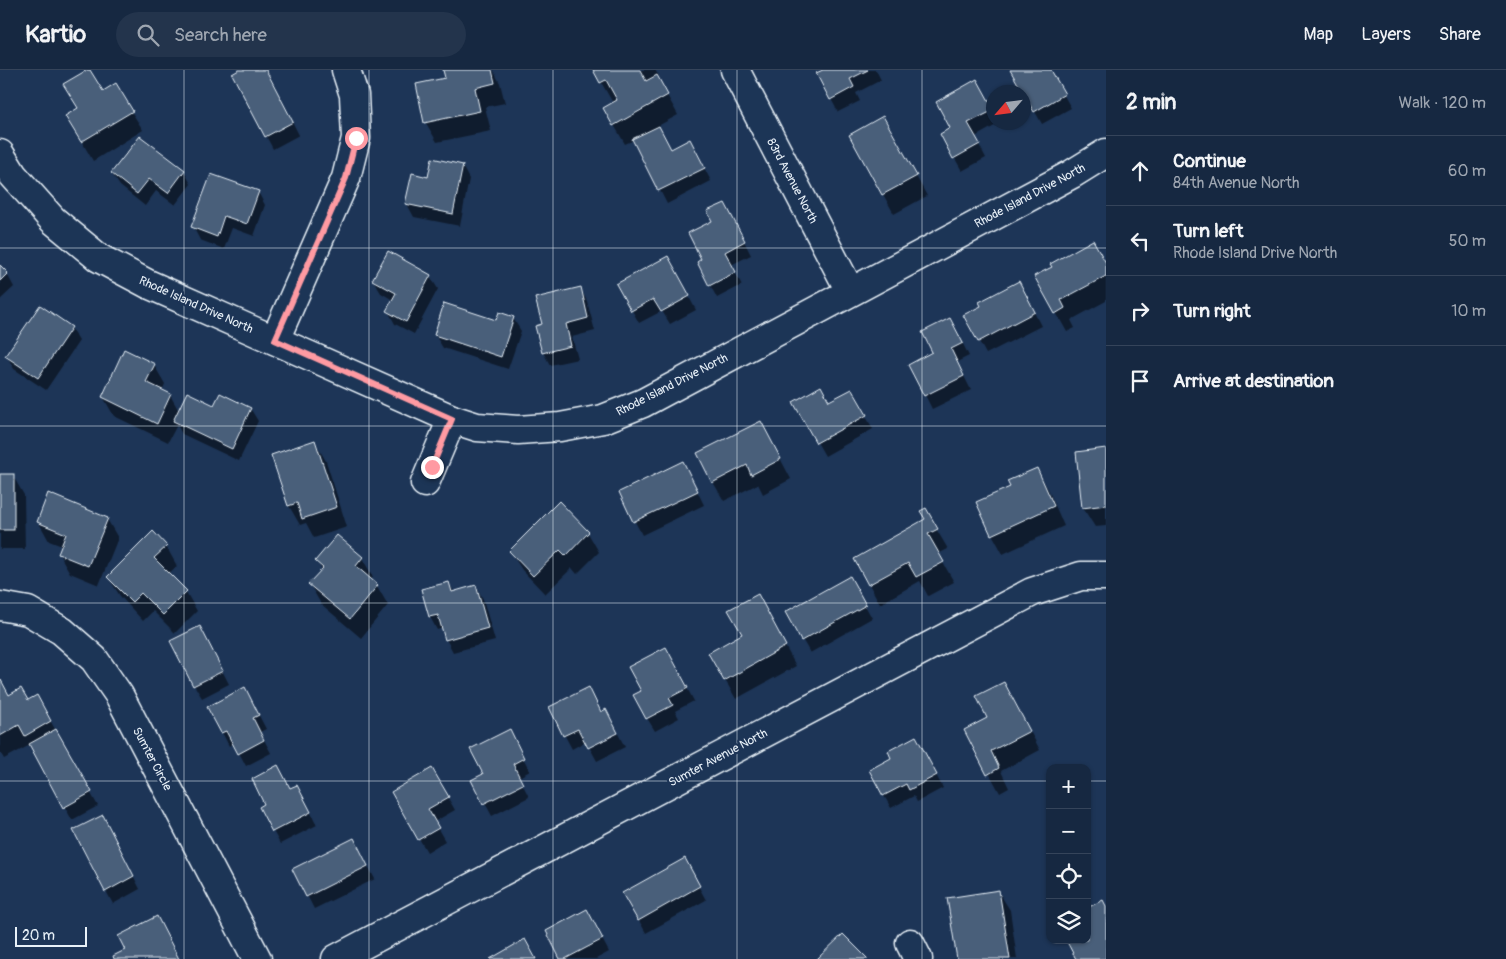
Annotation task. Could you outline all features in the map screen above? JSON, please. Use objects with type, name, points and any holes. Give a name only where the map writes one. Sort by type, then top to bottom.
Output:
[{"type":"street","points":[[275,340],[346,178],[356,138],[354,95],[346,70]]},
{"type":"street","name":"83rd Avenue North","points":[[735,70],[850,291]]},
{"type":"street","name":"Rhode Island Drive North","points":[[0,154],[12,175],[53,220],[99,258],[148,284],[452,419],[477,427],[518,430],[560,427],[603,419],[643,403],[1072,174],[1106,153]]},
{"type":"street","points":[[425,483],[452,419]]},
{"type":"street","name":"Sumter Avenue North","points":[[336,959],[1032,592],[1081,576],[1106,576]]},
{"type":"street","name":"Sumter Circle","points":[[0,606],[28,611],[62,631],[94,659],[119,695],[257,959]]},
{"type":"building","points":[[90,70],[103,91],[116,83],[133,111],[81,142],[65,116],[78,108],[63,84]]},
{"type":"building","points":[[239,70],[266,70],[293,122],[265,137],[232,74]]},
{"type":"building","points":[[443,70],[492,70],[495,83],[475,88],[480,111],[424,123],[416,84],[445,78]]},
{"type":"building","points":[[593,70],[640,70],[646,81],[657,75],[668,95],[613,126],[603,108],[617,100],[606,80],[600,83]]},
{"type":"building","points":[[823,70],[868,70],[850,79],[854,87],[830,100],[816,73]]},
{"type":"building","points":[[1010,70],[1051,70],[1065,94],[1034,112],[1031,107],[1031,85],[1019,85]]},
{"type":"building","points":[[977,79],[986,95],[986,114],[968,123],[980,144],[953,159],[940,134],[950,128],[936,102]]},
{"type":"building","points":[[883,116],[917,176],[882,195],[849,135]]},
{"type":"building","points":[[659,126],[671,149],[690,139],[705,168],[658,191],[632,139]]},
{"type":"building","points":[[140,136],[185,170],[168,193],[149,179],[137,194],[111,173]]},
{"type":"building","points":[[432,158],[463,165],[453,214],[405,204],[412,173],[428,177]]},
{"type":"building","points":[[211,174],[259,191],[247,224],[224,216],[217,237],[191,227]]},
{"type":"building","points":[[725,203],[745,241],[725,252],[736,272],[709,286],[697,262],[701,259],[688,233],[712,221],[707,211]]},
{"type":"building","points":[[1093,240],[1106,263],[1106,276],[1061,300],[1065,308],[1055,314],[1034,276],[1052,267],[1050,264]]},
{"type":"building","points":[[388,251],[431,275],[406,322],[386,311],[396,293],[372,280]]},
{"type":"building","points":[[668,256],[690,296],[661,312],[653,299],[631,311],[616,284]]},
{"type":"building","points":[[0,265],[8,273],[0,281]]},
{"type":"building","points":[[1019,281],[1035,312],[978,342],[963,315],[981,306],[979,302]]},
{"type":"building","points":[[581,287],[588,318],[566,324],[571,346],[542,353],[535,326],[542,324],[535,298]]},
{"type":"building","points":[[444,303],[496,320],[499,312],[514,317],[501,357],[434,335]]},
{"type":"building","points":[[40,305],[72,327],[38,378],[5,356]]},
{"type":"building","points":[[950,318],[963,343],[951,349],[964,376],[924,396],[908,365],[932,352],[922,332]]},
{"type":"building","points":[[124,349],[155,364],[146,382],[171,394],[157,424],[102,397]]},
{"type":"building","points":[[821,386],[829,401],[852,389],[867,415],[816,443],[793,402]]},
{"type":"building","points":[[187,392],[214,405],[220,393],[251,408],[232,449],[173,421]]},
{"type":"building","points":[[761,421],[781,459],[751,475],[747,465],[712,483],[697,453]]},
{"type":"building","points":[[315,440],[337,507],[302,519],[297,503],[288,506],[271,455]]},
{"type":"building","points":[[1106,448],[1106,505],[1082,508],[1076,452]]},
{"type":"building","points":[[683,461],[698,491],[633,522],[619,492]]},
{"type":"building","points":[[1037,468],[1054,506],[991,535],[976,502],[1010,487],[1007,481]]},
{"type":"building","points":[[0,474],[14,474],[14,530],[0,530]]},
{"type":"building","points":[[48,493],[108,518],[88,566],[58,554],[66,534],[37,522]]},
{"type":"building","points":[[559,501],[589,532],[566,556],[560,550],[533,576],[509,551]]},
{"type":"building","points":[[926,508],[938,529],[928,534],[944,562],[916,577],[908,563],[868,585],[854,559],[925,519],[920,511]]},
{"type":"building","points":[[153,531],[167,546],[154,558],[187,591],[163,615],[141,593],[132,602],[107,577]]},
{"type":"building","points":[[337,535],[363,557],[356,566],[378,585],[350,619],[308,584],[323,568],[315,561]]},
{"type":"building","points":[[850,576],[866,605],[801,641],[785,612]]},
{"type":"building","points":[[449,582],[452,592],[476,585],[488,628],[445,640],[438,615],[429,617],[421,589]]},
{"type":"building","points":[[758,594],[786,646],[724,681],[708,653],[742,634],[728,610]]},
{"type":"building","points":[[200,626],[223,671],[193,686],[170,641]]},
{"type":"building","points":[[666,647],[688,688],[669,698],[673,705],[646,719],[633,695],[641,691],[628,667]]},
{"type":"building","points":[[1,680],[9,695],[21,688],[28,700],[37,695],[51,721],[25,736],[19,725],[0,736]]},
{"type":"building","points":[[1004,682],[1030,731],[991,751],[999,768],[987,775],[964,730],[987,718],[976,696]]},
{"type":"building","points":[[245,687],[259,715],[253,718],[264,740],[238,754],[226,731],[221,733],[207,707]]},
{"type":"building","points":[[589,687],[601,712],[606,709],[618,733],[588,748],[578,729],[563,736],[549,707]]},
{"type":"building","points":[[56,729],[92,792],[63,808],[29,744]]},
{"type":"building","points":[[510,729],[524,758],[513,764],[523,784],[483,804],[471,780],[483,774],[470,749]]},
{"type":"building","points":[[916,736],[937,775],[909,790],[906,784],[883,796],[869,770],[891,758],[888,751]]},
{"type":"building","points":[[278,765],[290,788],[297,785],[311,812],[272,832],[259,807],[264,804],[252,779]]},
{"type":"building","points":[[432,768],[449,797],[428,809],[439,828],[418,840],[391,792]]},
{"type":"building","points":[[103,815],[134,876],[105,892],[73,830]]},
{"type":"building","points":[[354,838],[368,866],[306,897],[292,869]]},
{"type":"building","points":[[685,858],[700,886],[638,921],[622,893]]},
{"type":"building","points":[[999,890],[1010,959],[957,959],[947,898]]},
{"type":"building","points":[[1103,900],[1106,906],[1106,959],[1076,959],[1068,944],[1091,944],[1091,906]]},
{"type":"building","points":[[587,909],[603,939],[565,959],[560,959],[546,931]]},
{"type":"building","points":[[157,916],[179,959],[114,959],[113,956],[125,950],[118,936]]},
{"type":"building","points":[[843,934],[868,959],[817,959]]},
{"type":"building","points":[[525,939],[536,959],[490,959]]},
{"type":"route","points":[[356,138],[346,178],[275,340],[452,419],[432,467]]}]
